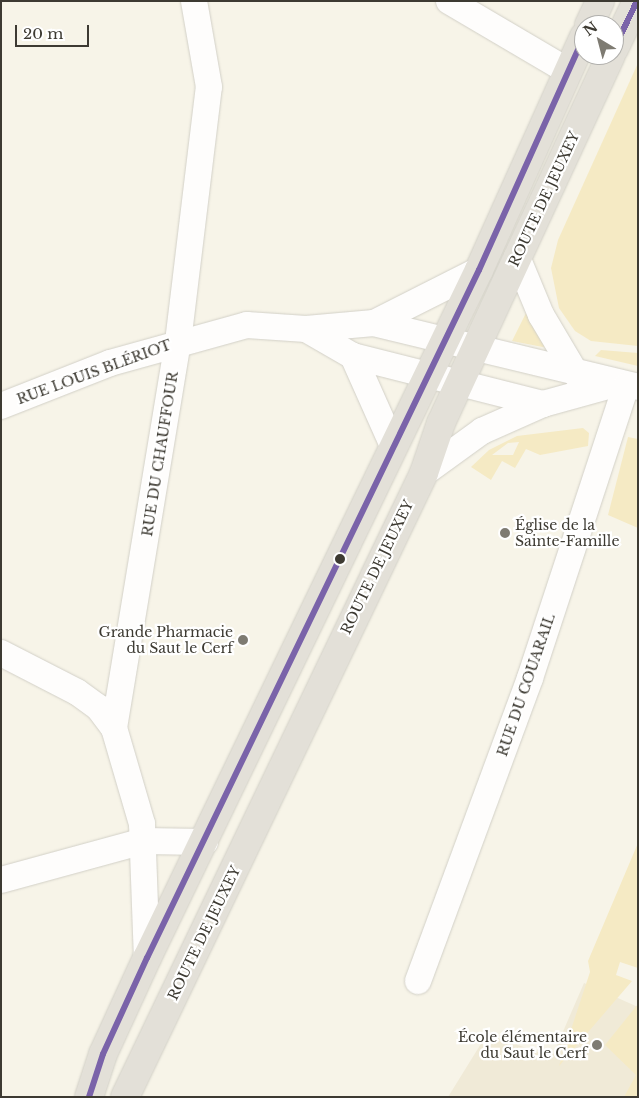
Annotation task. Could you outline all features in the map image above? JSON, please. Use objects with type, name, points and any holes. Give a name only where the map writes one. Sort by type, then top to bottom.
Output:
[{"type":"main road","points":[[594,15],[600,1]]},
{"type":"main road","points":[[624,28],[637,1]]},
{"type":"main road","points":[[90,1097],[103,1054],[147,958],[205,842],[426,376],[479,270],[574,58]]},
{"type":"main road","name":"ROUTE DE JEUXEY","points":[[130,1086],[424,473],[459,384],[606,65]]},
{"type":"main road","points":[[68,1097],[103,1054]]},
{"type":"main road","points":[[110,1097],[130,1086]]},
{"type":"street","name":"RUE DU CHAUFFOUR","points":[[114,728],[178,342],[209,87],[194,1]]},
{"type":"street","points":[[449,1],[568,71]]},
{"type":"street","points":[[517,257],[541,315],[576,374]]},
{"type":"street","name":"RUE LOUIS BLÉRIOT","points":[[374,323],[479,270]]},
{"type":"street","name":"RUE LOUIS BLÉRIOT","points":[[1,406],[178,342],[247,325],[306,329],[374,323],[627,386]]},
{"type":"street","name":"RUE LOUIS BLÉRIOT","points":[[306,329],[353,356],[426,376],[543,404]]},
{"type":"street","points":[[353,356],[393,446]]},
{"type":"street","points":[[424,473],[482,431],[543,404],[627,386]]},
{"type":"street","name":"RUE DU COUARAIL","points":[[418,981],[530,678],[627,386]]},
{"type":"street","points":[[1,653],[77,692],[98,707],[114,728],[128,765],[144,841],[147,958]]},
{"type":"street","points":[[1,880],[144,841],[205,842]]},
{"type":"shaded area","points":[[638,63],[638,346],[591,341],[575,331],[559,308],[551,268],[558,240]]},
{"type":"shaded area","points":[[530,305],[548,348],[512,341]]},
{"type":"shaded area","points":[[601,350],[638,353],[638,366],[595,356]]},
{"type":"shaded area","points":[[583,428],[589,433],[588,446],[540,455],[526,449],[515,468],[502,461],[491,480],[471,467],[489,450],[517,436]],"holes":[[[519,442],[513,455],[492,455],[508,443]]]},
{"type":"shaded area","points":[[628,437],[638,439],[638,528],[608,515]]},
{"type":"shaded area","points":[[638,843],[638,968],[620,962],[616,975],[632,981],[559,1066],[590,972],[588,961]]},
{"type":"shaded area","name":"École élémentaire du Saut le Cerf","points":[[584,983],[638,1007],[638,1097],[448,1097],[487,1034],[552,1057]]},
{"type":"shaded area","points":[[638,1004],[638,1097],[624,1097],[636,1075],[605,1045]]},
{"type":"transit line","points":[[624,28],[637,1]]},
{"type":"transit line","points":[[89,1097],[103,1054],[147,958],[479,270],[574,58]]},
{"type":"place","name":"Église de la Sainte-Famille","points":[[505,533]]},
{"type":"place","name":"Grande Pharmacie du Saut le Cerf","points":[[243,640]]},
{"type":"place","name":"École élémentaire du Saut le Cerf","points":[[597,1045]]}]
